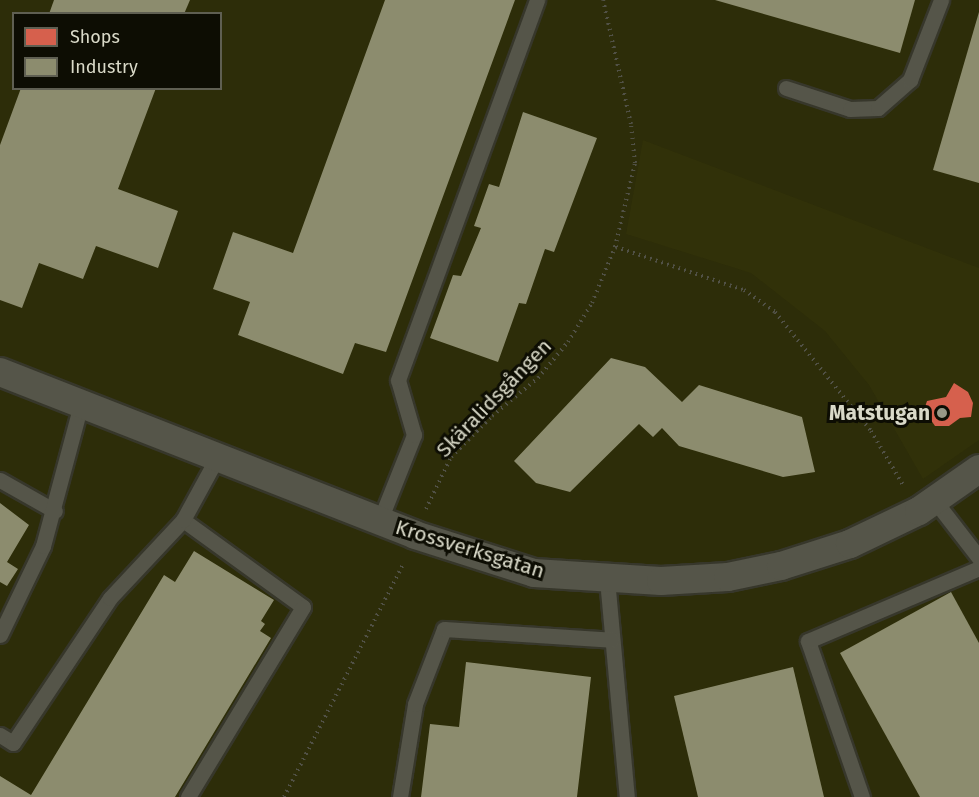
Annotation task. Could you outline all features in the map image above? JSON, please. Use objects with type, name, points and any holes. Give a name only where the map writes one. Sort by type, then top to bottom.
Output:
[{"type":"street","name":"Krossverksgatan","points":[[0,372],[415,535],[534,573],[607,579],[728,577],[782,566],[850,544],[927,506],[979,469]]},
{"type":"lane","points":[[380,520],[414,435],[398,380],[537,0]]},
{"type":"lane","points":[[786,88],[850,109],[878,108],[910,80],[941,0]]},
{"type":"lane","points":[[0,635],[43,546],[55,511],[81,404]]},
{"type":"lane","points":[[0,735],[13,743],[110,598],[183,520],[218,456]]},
{"type":"lane","points":[[0,480],[55,511]]},
{"type":"lane","points":[[927,506],[979,558]]},
{"type":"lane","points":[[183,520],[303,607],[188,797]]},
{"type":"lane","points":[[862,797],[808,641],[979,568]]},
{"type":"lane","points":[[607,579],[627,797]]},
{"type":"lane","points":[[400,797],[415,704],[444,629],[612,640]]},
{"type":"path","name":"Skäralidsgången","points":[[284,797],[451,458],[492,416],[538,378],[568,342],[592,303],[615,247],[635,163],[631,124],[603,0]]},
{"type":"path","points":[[615,247],[744,290],[776,312],[871,431],[927,506]]},
{"type":"shaded area","points":[[0,0],[979,0],[979,797],[0,797]]},
{"type":"shaded area","points":[[643,140],[979,268],[979,440],[923,479],[869,385],[825,331],[751,273],[626,234]]},
{"type":"building: Shops","points":[[954,383],[968,392],[973,403],[971,417],[960,418],[949,426],[935,426],[924,410],[927,401],[946,397]]},
{"type":"building: Industry","points":[[54,0],[190,0],[185,12],[50,12]]},
{"type":"building: Industry","points":[[385,0],[515,0],[386,352],[355,343],[343,374],[238,335],[250,302],[213,289],[233,232],[293,253]]},
{"type":"building: Industry","points":[[715,0],[915,0],[900,53]]},
{"type":"building: Industry","points":[[979,12],[979,183],[933,170]]},
{"type":"building: Industry","points":[[20,90],[155,90],[118,189],[178,211],[158,268],[96,246],[83,279],[39,263],[22,308],[0,300],[0,145]]},
{"type":"building: Industry","points":[[523,112],[597,138],[554,252],[545,249],[526,304],[519,303],[498,362],[430,338],[453,275],[461,276],[481,228],[474,226],[489,184],[499,187]]},
{"type":"building: Industry","points":[[611,358],[645,367],[682,402],[699,385],[802,417],[815,472],[783,477],[679,446],[662,428],[653,437],[639,424],[570,492],[536,483],[514,461]]},
{"type":"building: Industry","points":[[0,503],[29,525],[7,562],[18,569],[7,586],[0,582]]},
{"type":"building: Industry","points":[[194,551],[274,600],[261,621],[265,624],[260,631],[271,638],[175,797],[0,797],[0,776],[31,795],[164,575],[175,582]]},
{"type":"building: Industry","points":[[951,592],[979,643],[979,797],[920,797],[840,653]]},
{"type":"building: Industry","points":[[466,662],[591,677],[577,797],[421,797],[430,724],[459,727]]},
{"type":"building: Industry","points":[[793,667],[824,797],[698,797],[674,696]]},
{"type":"place","name":"Matstugan","points":[[942,413]]}]
